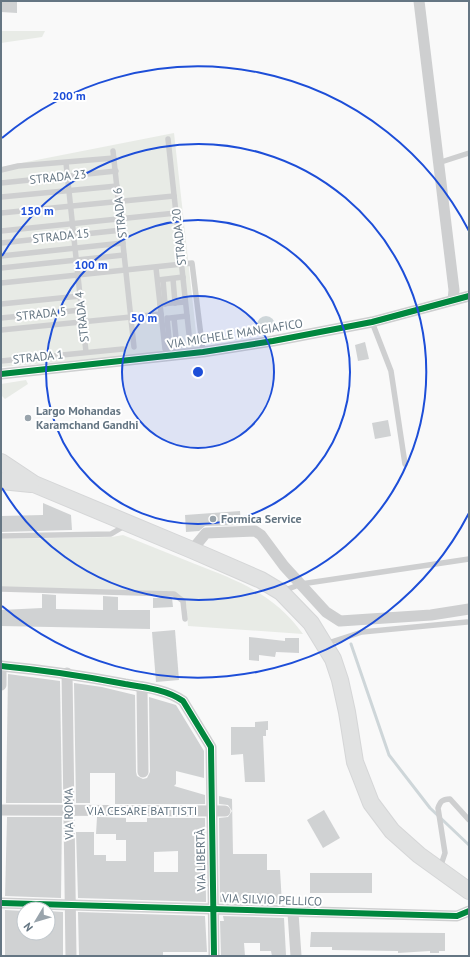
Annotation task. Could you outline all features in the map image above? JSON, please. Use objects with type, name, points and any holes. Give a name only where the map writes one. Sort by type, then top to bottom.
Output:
[{"type":"main road","points":[[1,462],[34,484],[261,580],[281,592],[311,623],[325,644],[340,680],[355,762],[371,803],[392,831],[419,856],[469,891]]},
{"type":"main road","points":[[1,481],[34,484]]},
{"type":"street","points":[[419,1],[437,163],[454,290],[453,300]]},
{"type":"street","name":"VIA MICHELE MANGIAFICO","points":[[1,374],[203,352],[372,322],[469,296]]},
{"type":"street","points":[[192,550],[206,533],[255,531],[261,535],[279,560],[326,612],[340,621],[349,622],[431,615],[469,609]]},
{"type":"street","points":[[1,666],[1,684]]},
{"type":"street","name":"VIA LIBERTÀ","points":[[1,666],[67,673],[142,687],[178,697],[183,701],[211,747],[214,956]]},
{"type":"street","name":"VIA ROMA","points":[[67,673],[71,956]]},
{"type":"street","points":[[142,687],[143,772]]},
{"type":"street","name":"VIA CESARE BATTISTI","points":[[1,810],[225,811]]},
{"type":"street","name":"VIA SILVIO PELLICO","points":[[1,903],[213,909],[293,913],[457,916],[469,911]]},
{"type":"street","points":[[293,913],[296,956]]},
{"type":"lane","name":"STRADA 20","points":[[168,139],[189,334]]},
{"type":"lane","name":"STRADA 6","points":[[114,151],[134,347]]},
{"type":"lane","points":[[437,163],[469,153]]},
{"type":"lane","points":[[1,170],[18,166],[114,158]]},
{"type":"lane","name":"STRADA 4","points":[[66,163],[86,352]]},
{"type":"lane","name":"STRADA 23","points":[[1,183],[116,171]]},
{"type":"lane","points":[[1,197],[117,186]]},
{"type":"lane","points":[[1,213],[174,196]]},
{"type":"lane","points":[[1,230],[176,213]]},
{"type":"lane","name":"STRADA 15","points":[[1,243],[122,230]]},
{"type":"lane","points":[[1,256],[123,243]]},
{"type":"lane","points":[[1,268],[124,255]]},
{"type":"lane","points":[[1,283],[156,268],[192,263],[203,352]]},
{"type":"lane","points":[[156,268],[160,280],[167,349],[177,348],[174,318]]},
{"type":"lane","points":[[173,278],[175,303]]},
{"type":"lane","points":[[160,280],[183,278]]},
{"type":"lane","points":[[1,304],[80,296]]},
{"type":"lane","points":[[163,304],[185,302]]},
{"type":"lane","name":"STRADA 5","points":[[1,318],[81,310]]},
{"type":"lane","points":[[1,330],[131,317],[174,318],[187,316]]},
{"type":"lane","points":[[372,322],[391,371],[405,464]]},
{"type":"lane","name":"STRADA 1","points":[[1,361],[123,349]]},
{"type":"lane","points":[[1,536],[111,534],[128,523]]},
{"type":"lane","points":[[281,592],[301,584],[469,559]]},
{"type":"lane","points":[[1,589],[174,594],[183,601],[185,619]]},
{"type":"lane","points":[[325,644],[362,632],[466,622]]},
{"type":"lane","points":[[439,870],[445,853],[438,808],[440,802],[445,799],[450,799],[469,820]]},
{"type":"shaded area","points":[[1,31],[45,31],[42,37],[1,43]]},
{"type":"shaded area","points":[[174,133],[198,350],[1,367],[1,167]]},
{"type":"shaded area","points":[[266,316],[272,319],[275,325],[272,331],[266,334],[260,331],[257,325],[260,319]]},
{"type":"shaded area","points":[[26,380],[28,384],[5,399],[1,395],[1,384]]},
{"type":"shaded area","points":[[123,535],[226,576],[255,590],[292,620],[303,634],[188,626],[186,603],[180,595],[168,591],[1,587],[1,539],[112,537]]},
{"type":"building","points":[[1,1],[17,1],[17,13],[1,12]]},
{"type":"building","points":[[365,342],[369,359],[358,361],[355,345]]},
{"type":"building","points":[[388,420],[391,436],[375,439],[372,423]]},
{"type":"building","points":[[43,503],[71,515],[72,530],[1,532],[1,516],[43,515]]},
{"type":"building","name":"Formica Service","points":[[240,511],[241,525],[205,526],[199,531],[186,532],[185,515]]},
{"type":"building","points":[[42,594],[56,595],[56,609],[103,610],[103,596],[118,597],[118,610],[150,610],[150,629],[1,626],[1,610],[42,608]]},
{"type":"building","points":[[153,598],[172,598],[173,607],[153,608]]},
{"type":"building","points":[[175,630],[179,680],[156,682],[152,632]]},
{"type":"building","points":[[249,637],[285,641],[285,638],[299,638],[299,653],[276,652],[275,657],[259,655],[259,661],[249,660]]},
{"type":"building","points":[[8,674],[60,681],[62,803],[6,803]]},
{"type":"building","points":[[74,683],[102,687],[135,695],[136,772],[137,776],[143,779],[147,778],[150,772],[149,697],[176,705],[204,751],[204,778],[176,771],[176,784],[174,786],[205,795],[205,804],[115,804],[115,773],[90,773],[90,803],[76,803]]},
{"type":"building","points":[[268,721],[266,736],[263,736],[265,782],[245,782],[243,754],[231,755],[231,727],[255,727],[255,722]]},
{"type":"building","points":[[219,796],[232,799],[233,854],[267,854],[267,870],[280,870],[282,904],[220,902],[219,818],[228,817],[232,811],[228,805],[219,804]]},
{"type":"building","points":[[324,810],[340,838],[323,848],[307,820]]},
{"type":"building","points":[[7,817],[62,817],[61,898],[5,896]]},
{"type":"building","points":[[97,817],[126,818],[126,822],[147,822],[147,818],[205,818],[206,902],[78,898],[76,832],[94,832],[94,855],[106,855],[106,861],[126,861],[126,840],[116,840],[116,834],[96,834]],"holes":[[[178,851],[178,872],[154,872],[154,852]]]},
{"type":"building","points":[[310,873],[372,873],[372,893],[310,893]]},
{"type":"building","points":[[5,910],[16,911],[16,941],[56,941],[56,912],[63,912],[63,956],[5,956]]},
{"type":"building","points":[[78,912],[205,916],[207,952],[163,952],[163,956],[79,956]]},
{"type":"building","points":[[223,916],[284,918],[286,955],[272,956],[271,951],[260,951],[260,943],[244,943],[245,956],[221,956],[220,921],[224,921]]},
{"type":"building","points":[[311,932],[445,933],[445,951],[439,951],[439,953],[430,953],[430,951],[398,953],[398,951],[332,950],[332,947],[310,947]]},
{"type":"waterway","points":[[351,644],[389,755],[430,808],[469,845]]},
{"type":"cycle path","points":[[1,374],[203,352],[273,341],[372,322],[469,296]]},
{"type":"cycle path","points":[[1,666],[94,678],[148,688],[170,694],[183,701],[211,747],[214,956]]},
{"type":"cycle path","points":[[1,903],[457,916],[469,911]]},
{"type":"place","name":"Largo Mohandas Karamchand Gandhi","points":[[28,418]]},
{"type":"place","name":"Formica Service","points":[[213,519]]}]
